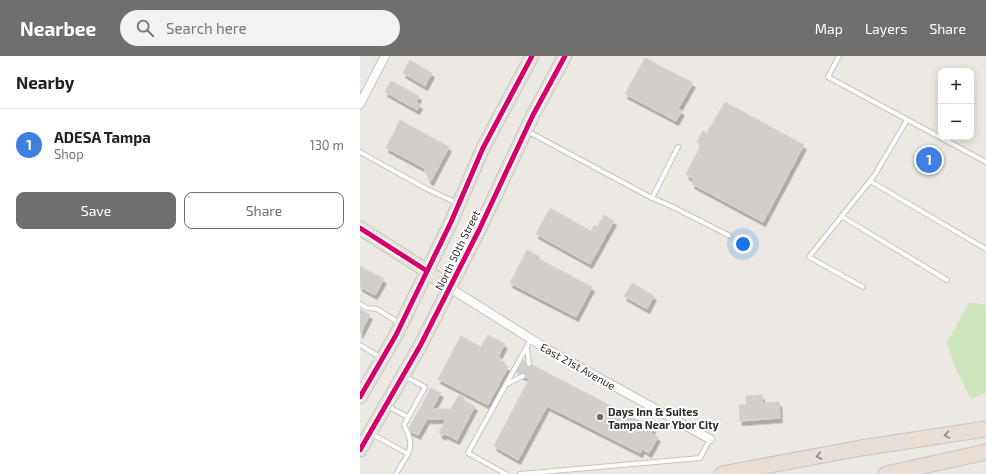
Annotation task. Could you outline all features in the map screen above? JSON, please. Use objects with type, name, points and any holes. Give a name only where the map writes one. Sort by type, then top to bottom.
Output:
[{"type":"highway","points":[[722,474],[861,448],[986,429]]},
{"type":"highway","points":[[886,474],[986,452]]},
{"type":"main road","name":"North 50th Street","points":[[360,397],[401,324],[459,204],[483,148],[532,56]]},
{"type":"main road","name":"North 50th Street","points":[[360,450],[404,376],[450,288],[526,130],[565,56]]},
{"type":"main road","points":[[360,228],[427,271],[450,288]]},
{"type":"street","points":[[360,104],[385,56]]},
{"type":"street","name":"East 21st Avenue","points":[[450,288],[554,353],[710,439]]},
{"type":"lane","points":[[839,56],[828,77],[986,162]]},
{"type":"lane","points":[[863,287],[809,256],[870,180],[907,120]]},
{"type":"lane","points":[[526,130],[652,198],[730,236]]},
{"type":"lane","points":[[652,198],[678,147]]},
{"type":"lane","points":[[360,152],[425,188],[459,204]]},
{"type":"lane","points":[[870,180],[986,249]]},
{"type":"lane","points":[[841,216],[947,280]]},
{"type":"lane","points":[[360,304],[367,308],[377,310],[401,324]]},
{"type":"lane","points":[[506,474],[468,453],[531,339]]},
{"type":"lane","points":[[360,345],[382,358]]},
{"type":"lane","points":[[526,348],[529,364]]},
{"type":"lane","points":[[396,474],[412,447],[404,425],[425,387],[404,376]]},
{"type":"lane","points":[[506,384],[523,376]]},
{"type":"lane","points":[[386,406],[408,417]]},
{"type":"lane","points":[[370,433],[408,454]]},
{"type":"lane","points":[[520,474],[700,458],[710,439]]},
{"type":"green space","points":[[970,302],[986,305],[986,393],[971,399],[954,365],[947,342]]},
{"type":"building","points":[[645,58],[693,83],[678,109],[682,111],[676,121],[625,94]]},
{"type":"building","points":[[410,60],[432,73],[425,86],[403,73]]},
{"type":"building","points":[[391,81],[419,96],[416,102],[420,105],[417,110],[385,92]]},
{"type":"building","points":[[725,102],[804,145],[763,222],[692,184],[694,180],[686,174],[701,145],[697,142],[703,131],[707,133]]},
{"type":"building","points":[[400,120],[449,147],[431,181],[429,180],[424,168],[386,148]]},
{"type":"building","points":[[550,208],[591,231],[594,225],[597,227],[604,215],[614,221],[590,264],[536,234]]},
{"type":"building","points":[[527,250],[540,257],[539,259],[592,287],[576,317],[510,283]]},
{"type":"building","points":[[360,266],[384,279],[375,295],[360,287]]},
{"type":"building","points":[[632,283],[654,296],[647,309],[624,296]]},
{"type":"building","points":[[360,309],[370,315],[360,334]]},
{"type":"building","points":[[488,335],[505,344],[498,357],[502,359],[500,362],[508,367],[488,405],[438,379],[461,336],[481,347]]},
{"type":"building","name":"Days Inn & Suites Tampa Near Ybor City","points":[[523,360],[653,428],[651,433],[658,437],[649,453],[642,449],[640,453],[547,406],[518,460],[494,446],[529,379],[516,372]]},
{"type":"building","points":[[431,388],[441,393],[432,409],[451,409],[459,395],[464,398],[463,400],[475,406],[457,440],[445,434],[443,436],[439,433],[446,419],[427,419],[418,435],[408,430]]},
{"type":"building","points":[[762,395],[762,403],[779,402],[780,418],[740,421],[739,405],[746,405],[746,396]]},
{"type":"cycle path","points":[[360,397],[396,335],[451,222],[483,148],[532,56]]},
{"type":"cycle path","points":[[360,450],[420,346],[479,230],[533,115],[565,56]]},
{"type":"cycle path","points":[[360,228],[427,271]]},
{"type":"place","name":"ADESA Tampa","points":[[929,160]]},
{"type":"place","name":"Days Inn & Suites Tampa Near Ybor City","points":[[600,417]]}]
